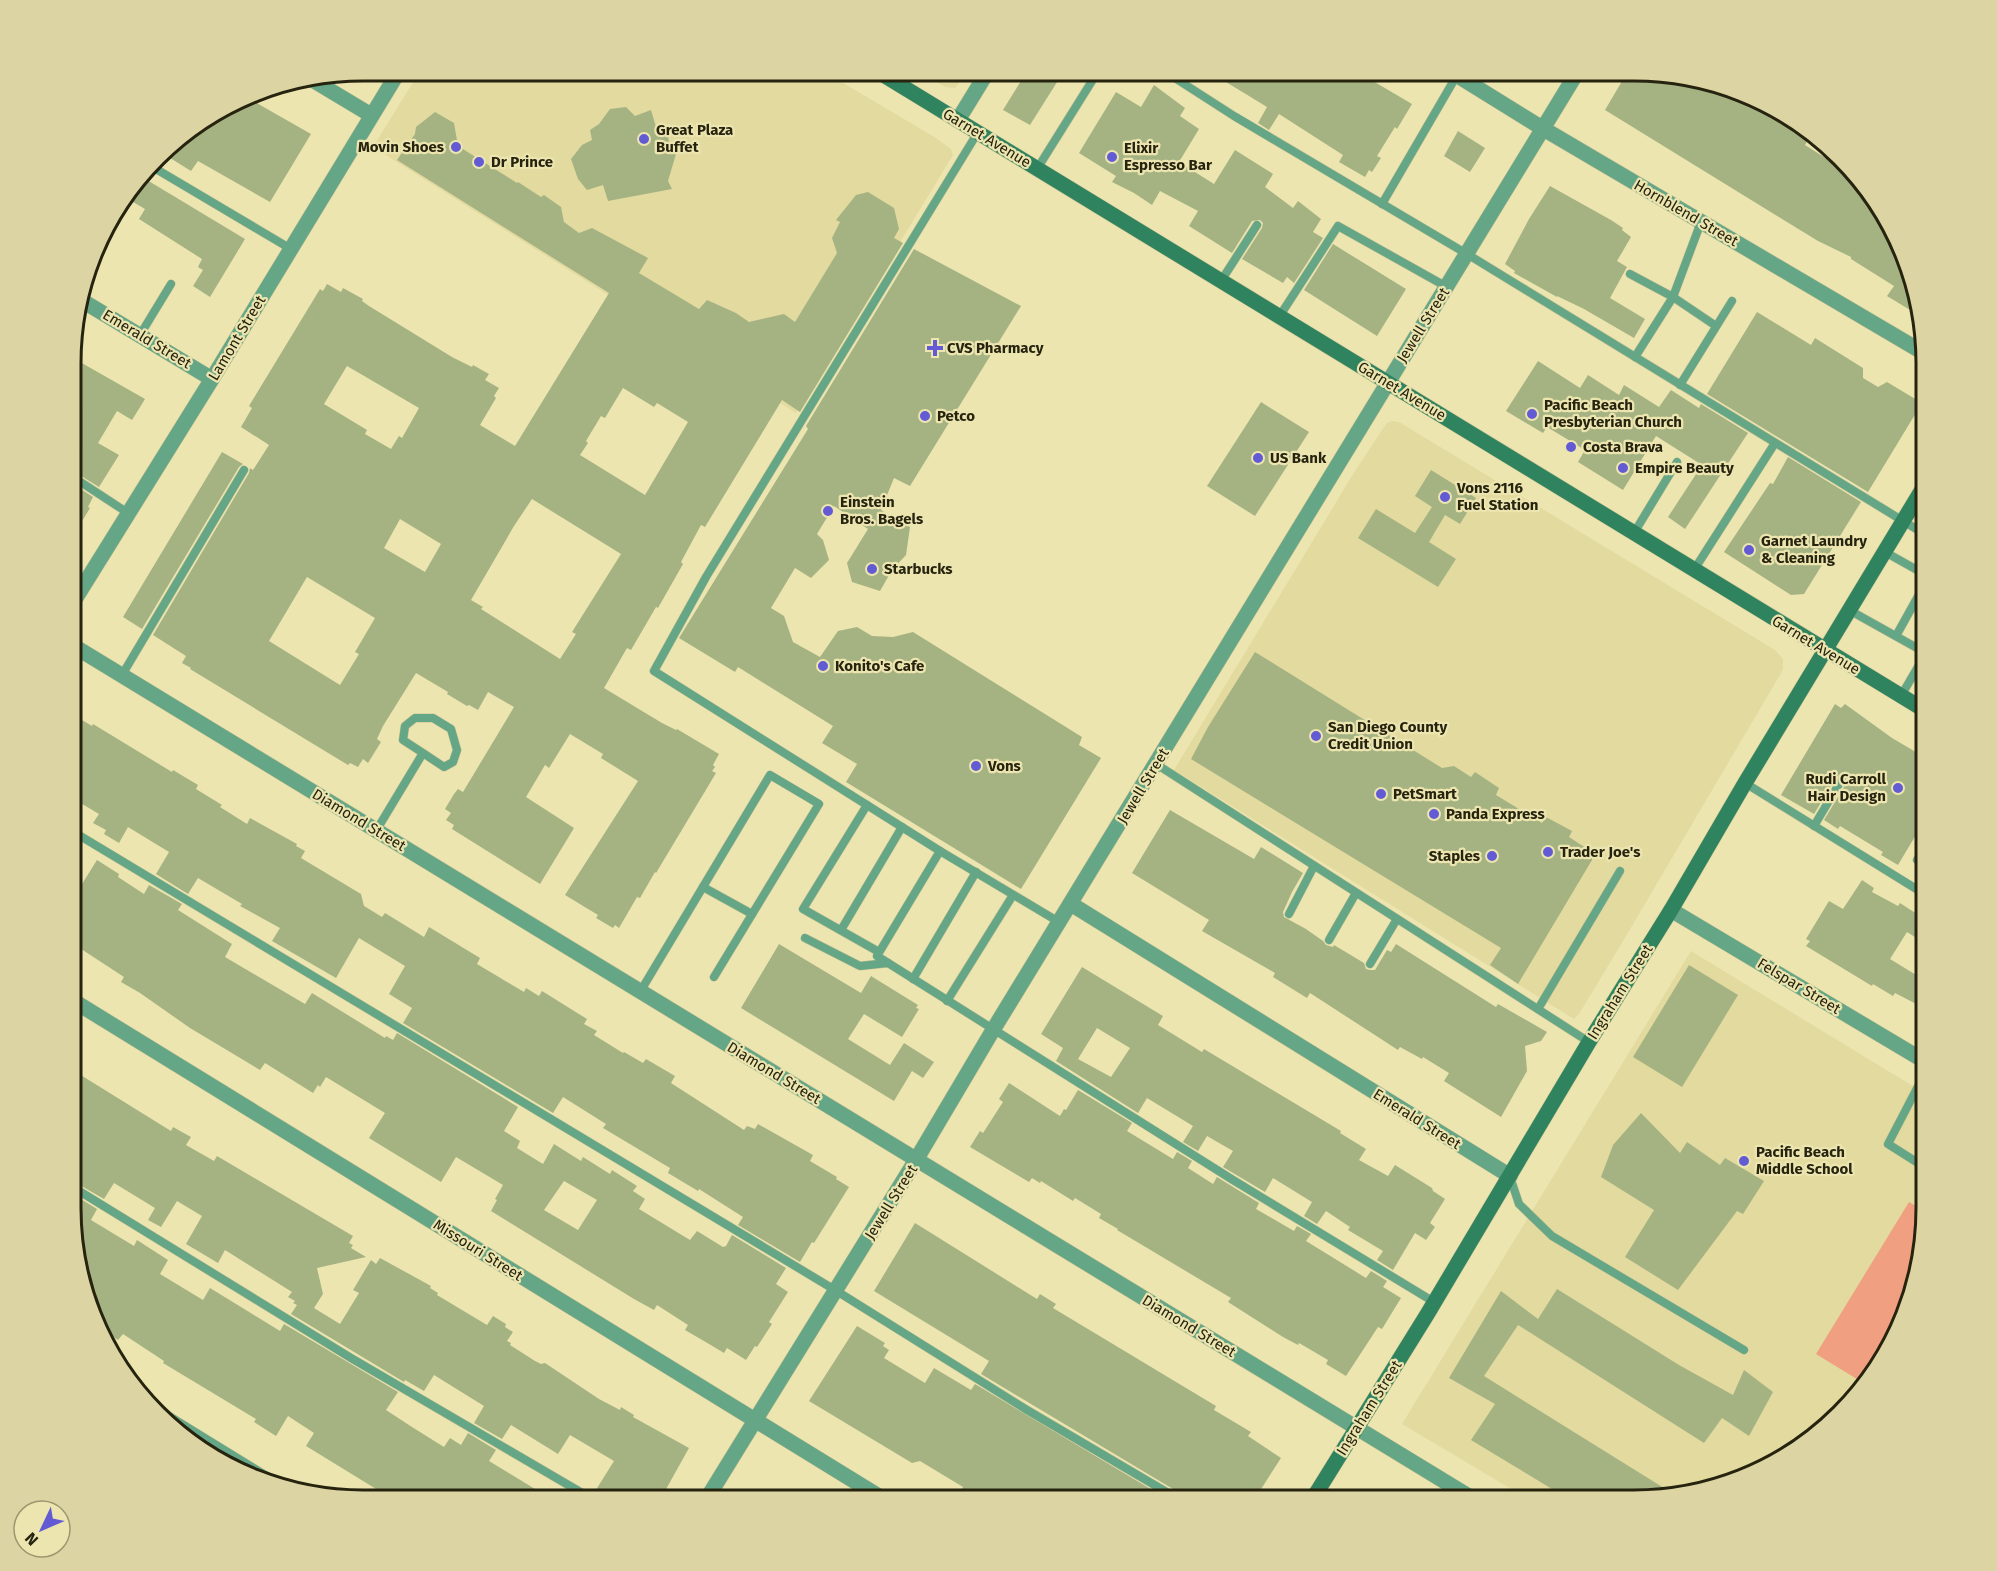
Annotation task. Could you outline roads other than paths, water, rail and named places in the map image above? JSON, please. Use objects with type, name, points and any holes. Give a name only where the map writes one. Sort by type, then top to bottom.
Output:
[{"type":"main road","name":"Garnet Avenue","points":[[894,81],[1916,705]]},
{"type":"main road","name":"Ingraham Street","points":[[1318,1490],[1510,1176],[1902,522],[1916,508]]},
{"type":"street","name":"Lamont Street","points":[[81,589],[212,379],[392,81]]},
{"type":"street","points":[[958,120],[982,81]]},
{"type":"street","name":"Hornblend Street","points":[[1466,81],[1915,348]]},
{"type":"street","name":"Jewell Street","points":[[712,1490],[916,1160],[1572,81]]},
{"type":"street","points":[[319,84],[371,115]]},
{"type":"street","name":"Emerald Street","points":[[87,304],[212,379]]},
{"type":"street","name":"Diamond Street","points":[[81,650],[1459,1490]]},
{"type":"street","name":"Emerald Street","points":[[1071,904],[1510,1176]]},
{"type":"street","name":"Felspar Street","points":[[1671,909],[1916,1056]]},
{"type":"street","name":"Missouri Street","points":[[81,1006],[869,1490]]},
{"type":"lane","points":[[1037,169],[1092,81]]},
{"type":"lane","points":[[1180,81],[1916,530]]},
{"type":"lane","points":[[1382,204],[1449,81]]},
{"type":"lane","points":[[978,132],[712,567],[654,671],[940,851],[1059,922]]},
{"type":"lane","points":[[158,170],[291,249]]},
{"type":"lane","points":[[1635,357],[1673,297],[1701,222]]},
{"type":"lane","points":[[1221,281],[1257,225]]},
{"type":"lane","points":[[1279,317],[1338,226],[1447,287]]},
{"type":"lane","points":[[1630,274],[1673,297],[1716,326]]},
{"type":"lane","points":[[140,335],[171,284]]},
{"type":"lane","points":[[1680,385],[1732,301]]},
{"type":"lane","points":[[1694,570],[1775,443]]},
{"type":"lane","points":[[1634,533],[1677,462]]},
{"type":"lane","points":[[122,675],[244,470]]},
{"type":"lane","points":[[81,482],[128,513]]},
{"type":"lane","points":[[1885,552],[1916,569]]},
{"type":"lane","points":[[1896,636],[1916,600]]},
{"type":"lane","points":[[1849,610],[1916,647]]},
{"type":"lane","points":[[1901,696],[1916,670]]},
{"type":"lane","points":[[416,718],[433,718],[451,729],[457,750],[453,762],[444,767],[423,753],[403,740],[405,726],[416,718]]},
{"type":"lane","points":[[376,831],[423,753]]},
{"type":"lane","points":[[1156,764],[1589,1042]]},
{"type":"lane","points":[[640,992],[770,775],[819,804],[714,977]]},
{"type":"lane","points":[[1814,826],[1842,779]]},
{"type":"lane","points":[[1745,783],[1916,889]]},
{"type":"lane","points":[[867,805],[803,909],[841,930],[947,1001],[1233,1180],[1434,1302]]},
{"type":"lane","points":[[841,930],[902,827]]},
{"type":"lane","points":[[81,836],[835,1290],[1027,1410],[1163,1490]]},
{"type":"lane","points":[[878,954],[940,851]]},
{"type":"lane","points":[[1289,914],[1314,866]]},
{"type":"lane","points":[[1538,1009],[1620,871]]},
{"type":"lane","points":[[913,979],[976,872]]},
{"type":"lane","points":[[703,888],[752,914]]},
{"type":"lane","points":[[1329,940],[1356,892]]},
{"type":"lane","points":[[947,1001],[1013,895]]},
{"type":"lane","points":[[1370,964],[1397,919]]},
{"type":"lane","points":[[805,938],[860,966],[888,963]]},
{"type":"lane","points":[[1916,1090],[1888,1144],[1916,1162]]},
{"type":"lane","points":[[1510,1176],[1519,1204],[1552,1236],[1744,1350]]},
{"type":"lane","points":[[81,1192],[351,1358],[577,1490]]},
{"type":"place","name":"Great Plaza Buffet","points":[[644,139]]},
{"type":"place","name":"Movin Shoes","points":[[456,147]]},
{"type":"place","name":"Elixir Espresso Bar","points":[[1112,157]]},
{"type":"place","name":"Dr Prince","points":[[479,162]]},
{"type":"place","name":"CVS Pharmacy","points":[[935,348]]},
{"type":"place","name":"Pacific Beach Presbyterian Church","points":[[1532,414]]},
{"type":"place","name":"Petco","points":[[925,416]]},
{"type":"place","name":"Costa Brava","points":[[1571,447]]},
{"type":"place","name":"US Bank","points":[[1258,458]]},
{"type":"place","name":"Empire Beauty","points":[[1623,468]]},
{"type":"place","name":"Vons 2116 Fuel Station","points":[[1445,497]]},
{"type":"place","name":"Einstein Bros. Bagels","points":[[828,511]]},
{"type":"place","name":"Garnet Laundry & Cleaning","points":[[1749,550]]},
{"type":"place","name":"Starbucks","points":[[872,569]]},
{"type":"place","name":"Konito's Cafe","points":[[823,666]]},
{"type":"place","name":"San Diego County Credit Union","points":[[1316,736]]},
{"type":"place","name":"Vons","points":[[976,766]]},
{"type":"place","name":"Rudi Carroll Hair Design","points":[[1898,788]]},
{"type":"place","name":"PetSmart","points":[[1381,794]]},
{"type":"place","name":"Panda Express","points":[[1434,814]]},
{"type":"place","name":"Trader Joe's","points":[[1548,852]]},
{"type":"place","name":"Staples","points":[[1492,856]]},
{"type":"place","name":"Pacific Beach Middle School","points":[[1744,1161]]}]
